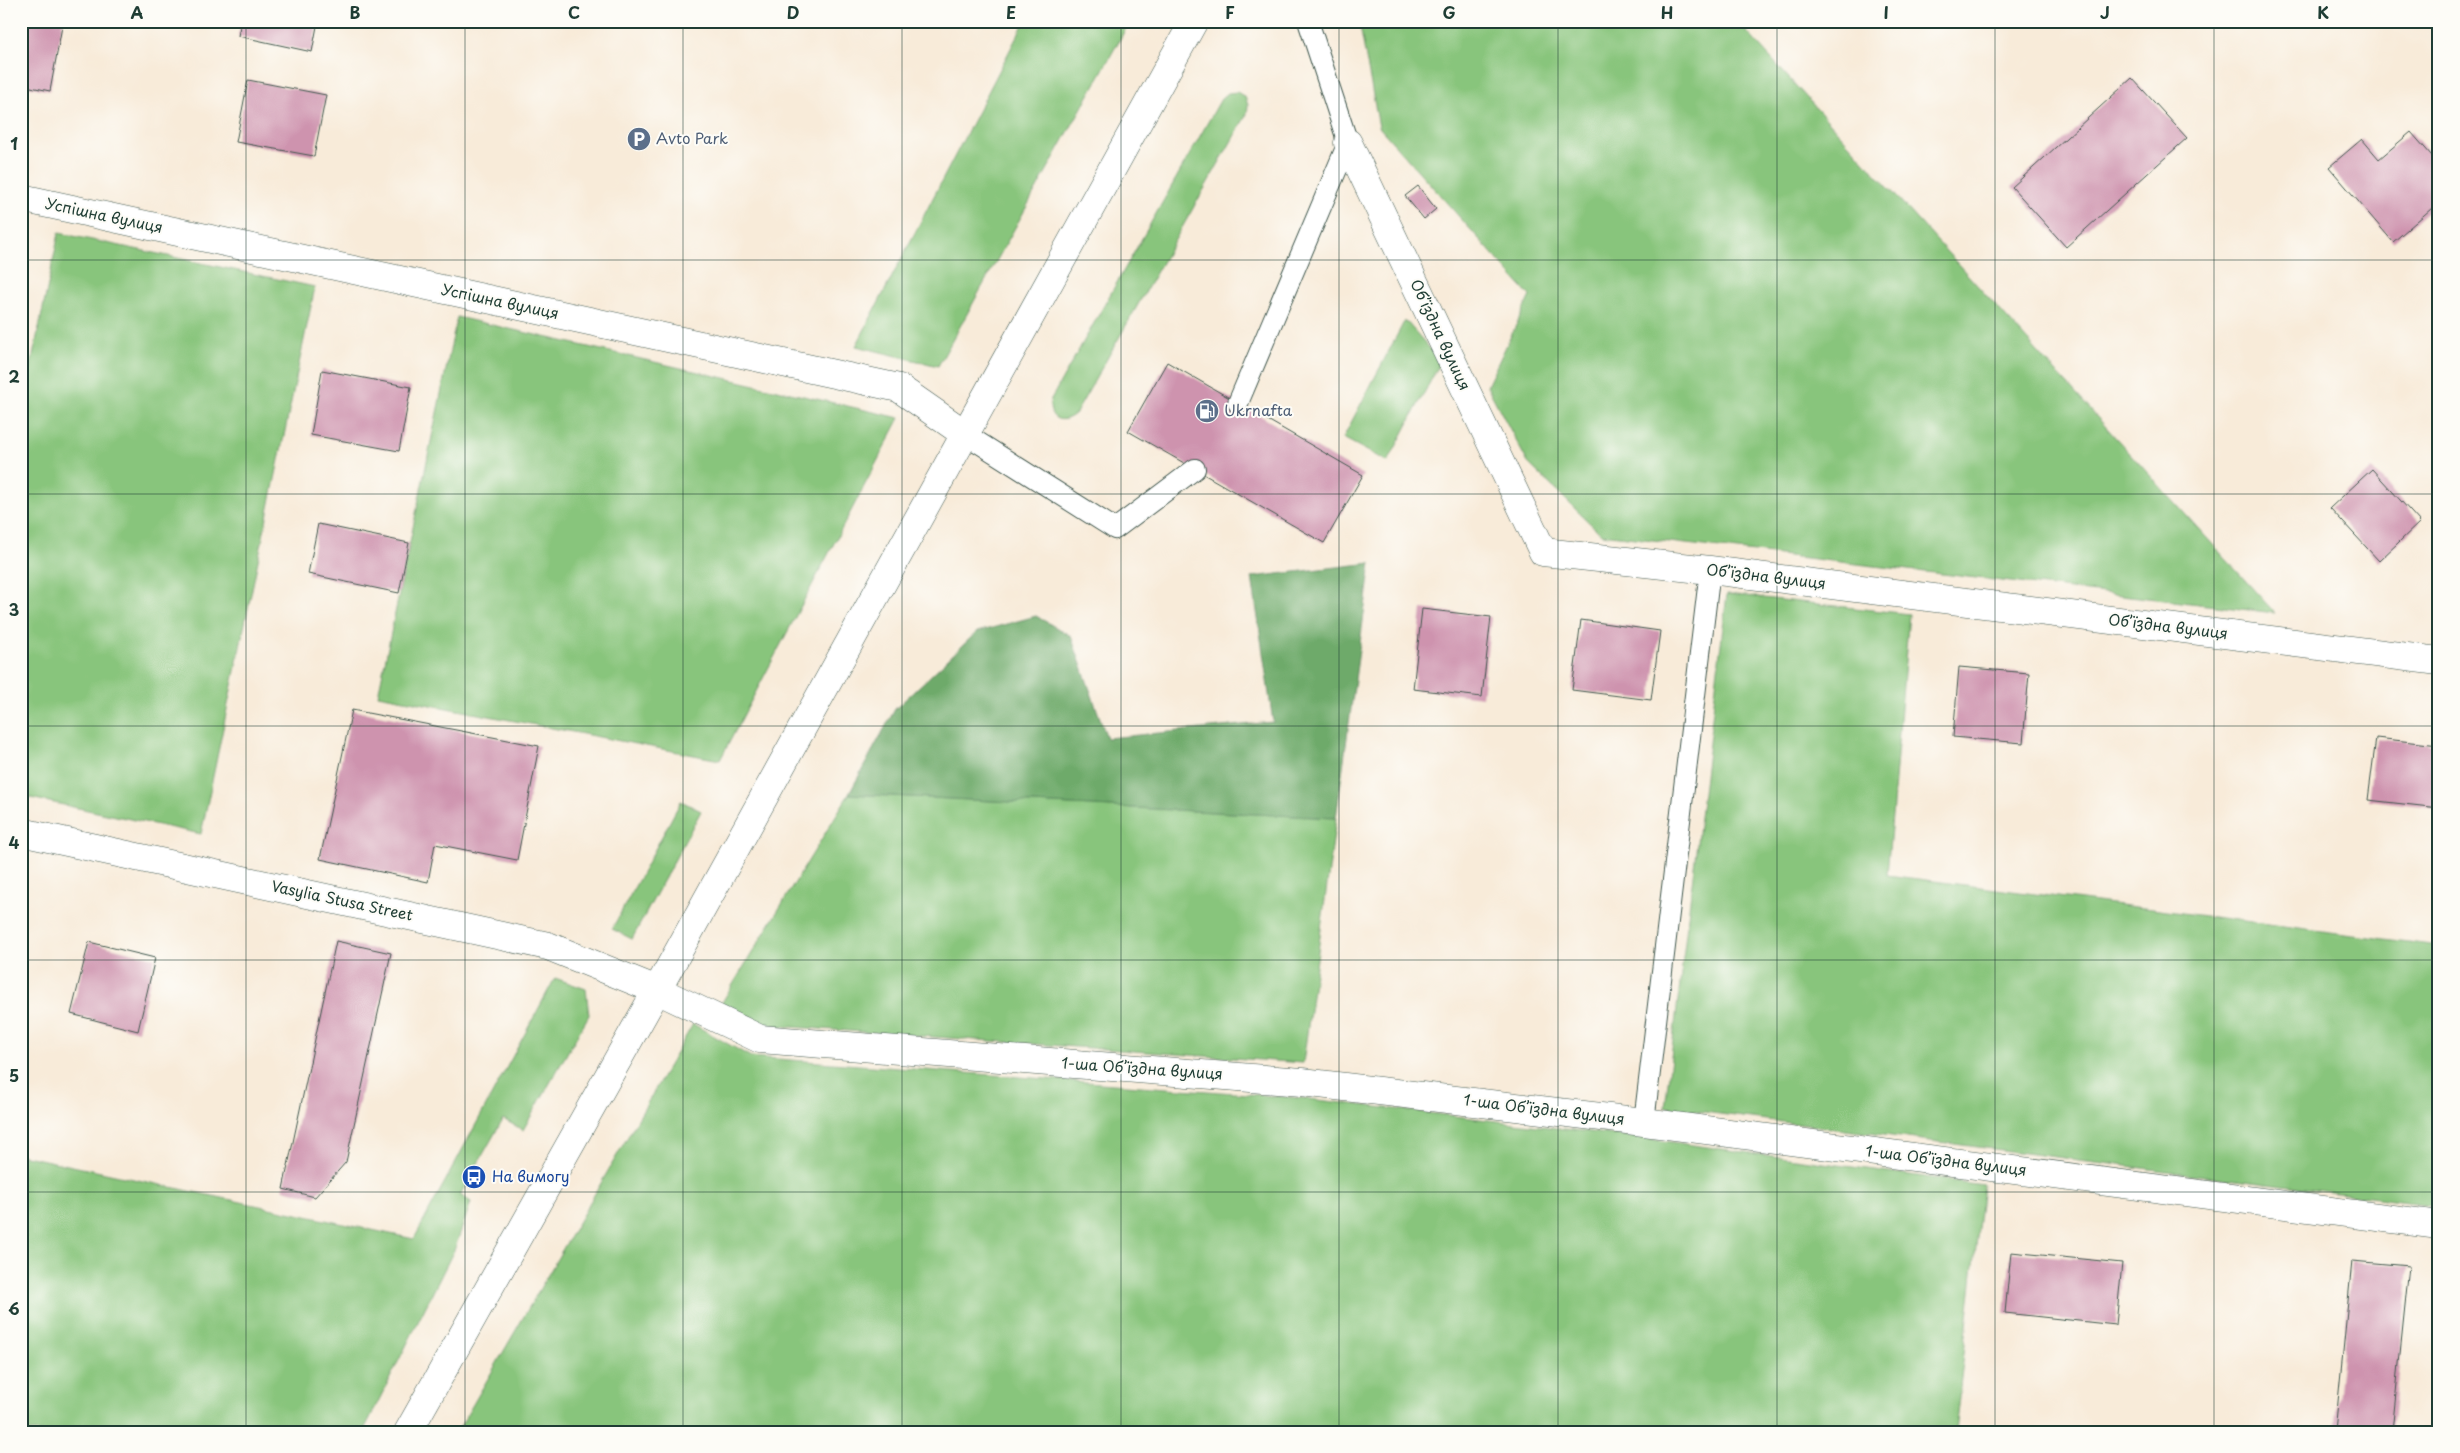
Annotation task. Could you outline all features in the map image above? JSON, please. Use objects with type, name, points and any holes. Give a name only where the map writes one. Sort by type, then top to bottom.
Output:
[{"type":"street","points":[[408,1432],[657,990],[1194,21]]},
{"type":"street","name":"Обʼїздна вулиця","points":[[1348,143],[1543,552],[1710,570],[2439,661]]},
{"type":"street","name":"Успішна вулиця","points":[[21,198],[899,388],[966,434]]},
{"type":"street","name":"Vasylia Stusa Street","points":[[21,832],[548,946],[657,990]]},
{"type":"street","name":"1-ша Обʼїздна вулиця","points":[[657,990],[760,1039],[1302,1082],[1644,1122],[2439,1225]]},
{"type":"lane","points":[[1238,403],[1348,143],[1308,21]]},
{"type":"lane","points":[[966,434],[1115,529],[1195,469]]},
{"type":"lane","points":[[1644,1122],[1710,570]]},
{"type":"green space","points":[[1025,21],[1130,21],[938,366],[856,346]]},
{"type":"green space","points":[[1359,21],[1737,21],[2275,613],[1601,534],[1528,463],[1487,386],[1530,296],[1379,127]]},
{"type":"green space","points":[[1237,92],[1245,97],[1248,105],[1247,114],[1076,413],[1071,417],[1061,420],[1056,418],[1051,411],[1051,399],[1221,99],[1228,93]]},
{"type":"green space","points":[[59,233],[315,287],[201,834],[21,796],[21,412]]},
{"type":"green space","points":[[457,317],[900,418],[720,760],[378,695]]},
{"type":"green space","points":[[1405,320],[1441,361],[1388,462],[1343,438]]},
{"type":"green space","points":[[1371,563],[1336,818],[849,794],[895,709],[977,632],[1036,616],[1071,636],[1107,738],[1273,722],[1252,577]]},
{"type":"green space","points":[[1727,594],[1909,614],[1887,875],[2439,946],[2439,1206],[1665,1107]]},
{"type":"green space","points":[[849,794],[1336,818],[1303,1063],[764,1025],[721,1004]]},
{"type":"green space","points":[[681,801],[701,811],[632,939],[612,929]]},
{"type":"green space","points":[[555,978],[586,989],[589,1015],[523,1130],[503,1119],[460,1195],[471,1202],[455,1248],[363,1432],[21,1432],[21,1155],[414,1239]]},
{"type":"green space","points":[[693,1024],[751,1057],[1301,1098],[1642,1138],[1983,1185],[1955,1432],[1869,1432],[1821,1426],[1821,1432],[457,1432]]},
{"type":"building","points":[[21,21],[63,21],[50,91],[21,85]]},
{"type":"building","points":[[241,21],[318,21],[312,52],[238,36]]},
{"type":"building","points":[[2132,78],[2187,138],[2066,247],[2012,187]]},
{"type":"building","points":[[248,80],[326,95],[314,156],[236,142]]},
{"type":"building","points":[[2411,132],[2439,164],[2439,202],[2393,242],[2329,167],[2362,139],[2379,159]]},
{"type":"building","points":[[1418,186],[1436,209],[1424,219],[1405,196]]},
{"type":"building","points":[[1167,362],[1363,475],[1324,543],[1128,431]]},
{"type":"building","points":[[322,370],[411,387],[399,451],[311,435]]},
{"type":"building","points":[[2372,469],[2420,522],[2379,561],[2330,508]]},
{"type":"building","points":[[318,524],[409,543],[399,593],[308,574]]},
{"type":"building","points":[[1422,609],[1491,617],[1482,697],[1413,689]]},
{"type":"building","points":[[1581,620],[1660,631],[1651,700],[1572,690]]},
{"type":"building","points":[[1959,667],[2029,673],[2023,743],[1953,737]]},
{"type":"building","points":[[352,710],[539,746],[517,860],[435,844],[428,882],[320,859]]},
{"type":"building","points":[[2376,738],[2439,745],[2439,808],[2368,800]]},
{"type":"building","points":[[336,941],[391,953],[346,1162],[315,1197],[283,1189]]},
{"type":"building","points":[[89,942],[155,958],[138,1031],[71,1014]]},
{"type":"building","points":[[2011,1252],[2122,1263],[2116,1325],[2005,1313]]},
{"type":"building","points":[[2352,1261],[2409,1266],[2392,1432],[2335,1432]]},
{"type":"place","name":"Avto Park","points":[[639,139]]},
{"type":"place","name":"Ukrnafta","points":[[1207,411]]},
{"type":"place","name":"На вимогу","points":[[474,1177]]}]
